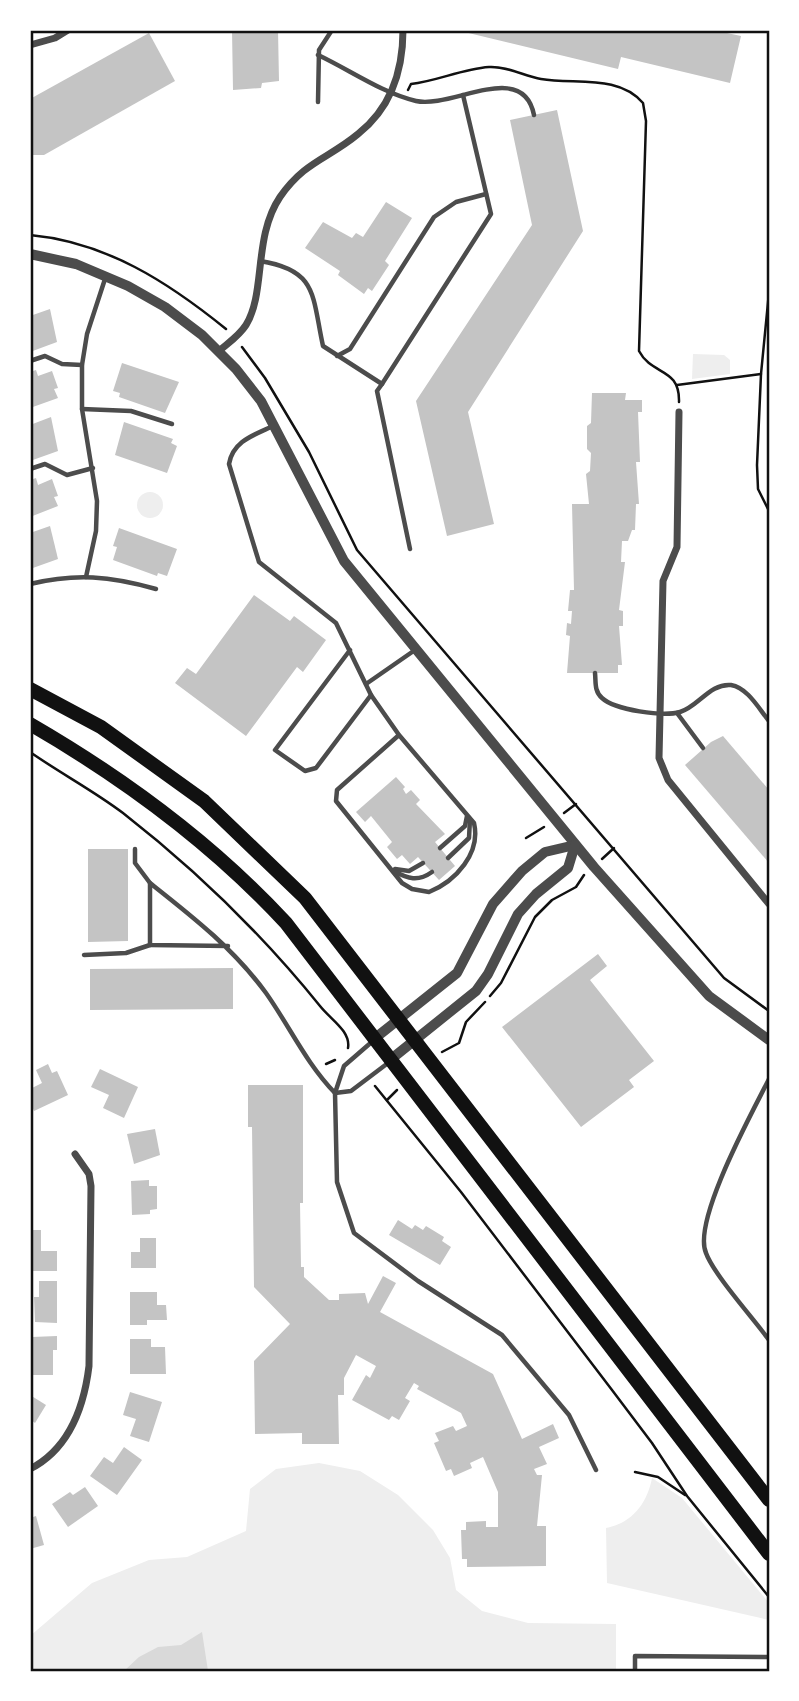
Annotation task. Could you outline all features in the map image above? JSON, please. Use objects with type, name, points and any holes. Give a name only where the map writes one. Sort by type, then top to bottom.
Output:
[{"type":"main road","points":[[30,689],[101,727],[204,801],[305,898],[401,1019],[769,1500]]},
{"type":"main road","points":[[30,724],[143,794],[237,872],[286,923],[769,1553]]},
{"type":"street","points":[[30,45],[55,38],[68,30]]},
{"type":"street","points":[[219,351],[236,336],[251,314],[268,220],[295,179],[313,161],[358,135],[377,116],[391,93],[400,67],[403,30]]},
{"type":"street","points":[[30,254],[76,264],[106,276],[165,307],[219,351],[261,401],[344,561],[575,845],[709,996],[769,1040]]},
{"type":"street","points":[[679,412],[677,548],[663,581],[659,758],[667,780],[769,904]]},
{"type":"street","points":[[374,1039],[457,972],[493,904],[522,871],[545,852],[575,845]]},
{"type":"street","points":[[390,1060],[475,991],[488,974],[518,914],[536,894],[568,868],[575,845]]},
{"type":"street","points":[[30,1469],[60,1444],[76,1421],[86,1394],[89,1366],[91,1186],[89,1174],[75,1154]]},
{"type":"lane","points":[[318,102],[318,55],[332,30]]},
{"type":"lane","points":[[318,55],[391,93],[419,102],[496,88],[515,88],[526,94],[534,115]]},
{"type":"lane","points":[[410,549],[377,391],[491,214],[463,95]]},
{"type":"lane","points":[[337,356],[350,349],[434,217],[456,202],[486,194]]},
{"type":"lane","points":[[259,261],[290,267],[301,275],[309,285],[323,346],[382,384]]},
{"type":"lane","points":[[86,577],[96,531],[97,501],[82,409],[82,365],[87,334],[106,276]]},
{"type":"lane","points":[[30,361],[45,356],[62,364],[82,365]]},
{"type":"lane","points":[[82,409],[131,411],[172,424]]},
{"type":"lane","points":[[274,426],[234,447],[229,464],[253,550],[259,562],[269,572],[330,617],[350,650],[371,695],[399,735],[467,812],[476,832],[475,848],[467,862],[436,889],[420,892],[412,890],[390,869],[339,807],[336,795],[344,783],[399,735]]},
{"type":"lane","points":[[30,469],[46,464],[68,475],[93,468]]},
{"type":"lane","points":[[30,584],[64,576],[117,578],[156,589]]},
{"type":"lane","points":[[366,684],[415,649]]},
{"type":"lane","points":[[350,650],[275,750],[305,771],[316,768],[371,695]]},
{"type":"lane","points":[[595,673],[596,690],[602,699],[631,710],[677,713],[692,707],[715,688],[730,685],[744,691],[769,721]]},
{"type":"lane","points":[[677,713],[703,748]]},
{"type":"lane","points":[[440,848],[465,826],[467,812]]},
{"type":"lane","points":[[448,858],[469,838],[471,823],[467,812]]},
{"type":"lane","points":[[135,849],[135,863],[150,883],[228,946],[265,992],[312,1069],[335,1093]]},
{"type":"lane","points":[[390,869],[409,871],[423,863]]},
{"type":"lane","points":[[390,869],[411,879],[425,877],[432,872]]},
{"type":"lane","points":[[150,883],[150,944]]},
{"type":"lane","points":[[84,955],[126,953],[150,944],[228,946]]},
{"type":"lane","points":[[374,1039],[344,1066],[335,1093],[337,1182],[354,1233],[418,1281],[502,1335],[569,1415],[596,1470]]},
{"type":"lane","points":[[335,1093],[351,1091],[390,1060]]},
{"type":"lane","points":[[769,1079],[721,1178],[704,1242],[710,1262],[769,1340]]},
{"type":"lane","points":[[635,1671],[635,1656],[769,1657]]},
{"type":"path","points":[[411,84],[437,80],[464,71],[502,68],[543,79],[604,83],[636,95],[643,103],[646,121],[639,351],[644,361],[671,375],[677,385],[679,412]]},
{"type":"path","points":[[769,125],[769,196]]},
{"type":"path","points":[[30,235],[108,254],[152,274],[236,336],[309,452],[358,550],[378,576],[455,662],[724,978],[769,1011]]},
{"type":"path","points":[[769,292],[761,374],[758,489],[769,511]]},
{"type":"path","points":[[677,385],[761,374]]},
{"type":"path","points":[[30,752],[121,812],[191,869],[263,939],[330,1019],[345,1032],[349,1046],[346,1051],[353,1059]]},
{"type":"path","points":[[368,1077],[461,1192],[652,1443],[687,1496],[769,1597]]},
{"type":"path","points":[[635,1472],[658,1477],[687,1496]]},
{"type":"shaded area","points":[[693,354],[724,355],[730,360],[730,374],[692,379]]},
{"type":"shaded area","points":[[150,492],[159,496],[163,505],[159,514],[150,518],[141,514],[137,505],[141,496]]},
{"type":"shaded area","points":[[319,1463],[360,1471],[398,1495],[433,1530],[450,1558],[456,1590],[482,1611],[528,1623],[616,1624],[616,1671],[30,1671],[30,1636],[92,1583],[149,1560],[187,1557],[246,1531],[250,1489],[276,1469]]},
{"type":"shaded area","points":[[652,1478],[682,1498],[769,1603],[769,1620],[607,1583],[606,1528],[623,1522],[637,1511]]},
{"type":"shaded area","points":[[202,1632],[208,1671],[124,1671],[139,1657],[158,1647],[181,1645]]},
{"type":"building","points":[[232,30],[278,30],[279,81],[262,83],[261,88],[233,90]]},
{"type":"building","points":[[456,30],[713,30],[741,36],[730,83],[621,57],[618,69]]},
{"type":"building","points":[[149,33],[175,81],[44,155],[30,155],[30,99]]},
{"type":"building","points":[[557,110],[583,231],[468,412],[494,524],[447,536],[416,401],[532,225],[510,120]]},
{"type":"building","points":[[386,202],[412,218],[385,261],[389,265],[372,291],[368,288],[364,294],[338,275],[340,271],[305,248],[323,222],[352,238],[356,233],[363,237]]},
{"type":"building","points":[[50,309],[57,342],[30,352],[30,316]]},
{"type":"building","points":[[122,363],[179,382],[165,413],[119,397],[120,393],[113,391]]},
{"type":"building","points":[[36,370],[38,376],[52,371],[58,388],[54,389],[58,398],[30,408],[30,372]]},
{"type":"building","points":[[592,393],[626,393],[625,400],[642,400],[642,412],[638,412],[640,462],[636,462],[639,504],[636,504],[635,530],[632,530],[628,541],[622,541],[621,562],[625,562],[619,610],[623,611],[623,626],[619,626],[622,665],[618,665],[618,673],[567,673],[570,636],[566,635],[567,623],[571,624],[572,611],[568,611],[570,590],[574,590],[572,504],[589,504],[586,474],[590,471],[591,453],[587,449],[587,426],[591,423]]},
{"type":"building","points":[[51,417],[58,451],[30,461],[30,425]]},
{"type":"building","points":[[124,422],[173,439],[171,443],[177,446],[167,473],[115,455]]},
{"type":"building","points":[[36,478],[38,485],[52,479],[58,496],[54,497],[58,506],[30,517],[30,480]]},
{"type":"building","points":[[50,526],[58,559],[30,569],[30,533]]},
{"type":"building","points":[[119,528],[177,549],[167,576],[158,573],[157,576],[113,560],[117,547],[113,546]]},
{"type":"building","points":[[254,595],[290,621],[294,616],[326,640],[303,672],[297,667],[246,736],[175,683],[187,668],[196,674]]},
{"type":"building","points":[[723,736],[769,790],[769,863],[685,765],[711,742]]},
{"type":"building","points":[[396,777],[405,787],[403,789],[406,794],[411,790],[420,800],[416,804],[445,834],[435,842],[455,866],[439,880],[418,857],[410,864],[402,855],[397,859],[387,847],[392,842],[371,816],[365,822],[356,812]]},
{"type":"building","points":[[88,849],[128,849],[128,941],[88,942]]},
{"type":"building","points":[[598,954],[607,966],[590,980],[654,1061],[629,1080],[634,1087],[581,1127],[502,1027]]},
{"type":"building","points":[[233,968],[233,1009],[90,1010],[90,969]]},
{"type":"building","points":[[48,1064],[52,1073],[57,1071],[68,1095],[34,1111],[30,1102],[30,1089],[42,1083],[36,1070]]},
{"type":"building","points":[[100,1069],[138,1087],[124,1118],[103,1108],[109,1095],[91,1087]]},
{"type":"building","points":[[248,1085],[303,1085],[303,1203],[300,1203],[301,1267],[304,1267],[304,1277],[329,1300],[339,1300],[339,1294],[365,1293],[368,1304],[383,1276],[396,1283],[380,1312],[493,1374],[522,1439],[553,1424],[559,1438],[539,1447],[547,1464],[534,1469],[537,1475],[542,1475],[537,1526],[546,1526],[546,1566],[467,1567],[467,1559],[462,1559],[461,1530],[466,1530],[466,1522],[486,1521],[486,1527],[498,1527],[498,1492],[483,1457],[470,1463],[472,1468],[454,1476],[451,1469],[446,1471],[434,1443],[439,1441],[435,1433],[453,1426],[456,1431],[467,1426],[461,1413],[417,1389],[419,1386],[414,1383],[405,1398],[410,1401],[399,1420],[392,1416],[389,1420],[352,1400],[366,1375],[370,1378],[376,1366],[356,1355],[344,1378],[344,1395],[338,1395],[339,1444],[302,1444],[302,1433],[255,1434],[254,1361],[290,1324],[254,1287],[252,1127],[248,1127]]},
{"type":"building","points":[[155,1129],[160,1155],[134,1164],[127,1134]]},
{"type":"building","points":[[149,1180],[149,1186],[157,1186],[157,1209],[150,1210],[150,1214],[132,1215],[131,1181]]},
{"type":"building","points":[[398,1220],[412,1229],[415,1225],[423,1230],[426,1226],[444,1237],[442,1241],[451,1247],[440,1265],[389,1235]]},
{"type":"building","points":[[30,1230],[41,1230],[41,1251],[57,1251],[57,1271],[30,1271]]},
{"type":"building","points":[[140,1238],[156,1238],[156,1268],[131,1268],[131,1252],[140,1252]]},
{"type":"building","points":[[39,1281],[57,1281],[57,1323],[35,1322],[34,1297],[39,1297]]},
{"type":"building","points":[[130,1292],[157,1292],[157,1305],[166,1305],[167,1320],[147,1320],[147,1325],[130,1325]]},
{"type":"building","points":[[57,1336],[57,1350],[53,1350],[53,1375],[32,1375],[32,1337]]},
{"type":"building","points":[[130,1339],[151,1339],[151,1347],[165,1347],[166,1374],[130,1374]]},
{"type":"building","points":[[130,1392],[162,1402],[149,1442],[130,1436],[136,1419],[123,1415]]},
{"type":"building","points":[[30,1395],[46,1405],[35,1423],[30,1419]]},
{"type":"building","points":[[124,1447],[142,1460],[117,1495],[90,1476],[104,1457],[113,1463]]},
{"type":"building","points":[[85,1487],[98,1506],[68,1527],[52,1504],[70,1492],[73,1495]]},
{"type":"building","points":[[36,1516],[44,1545],[30,1549],[30,1518]]}]
